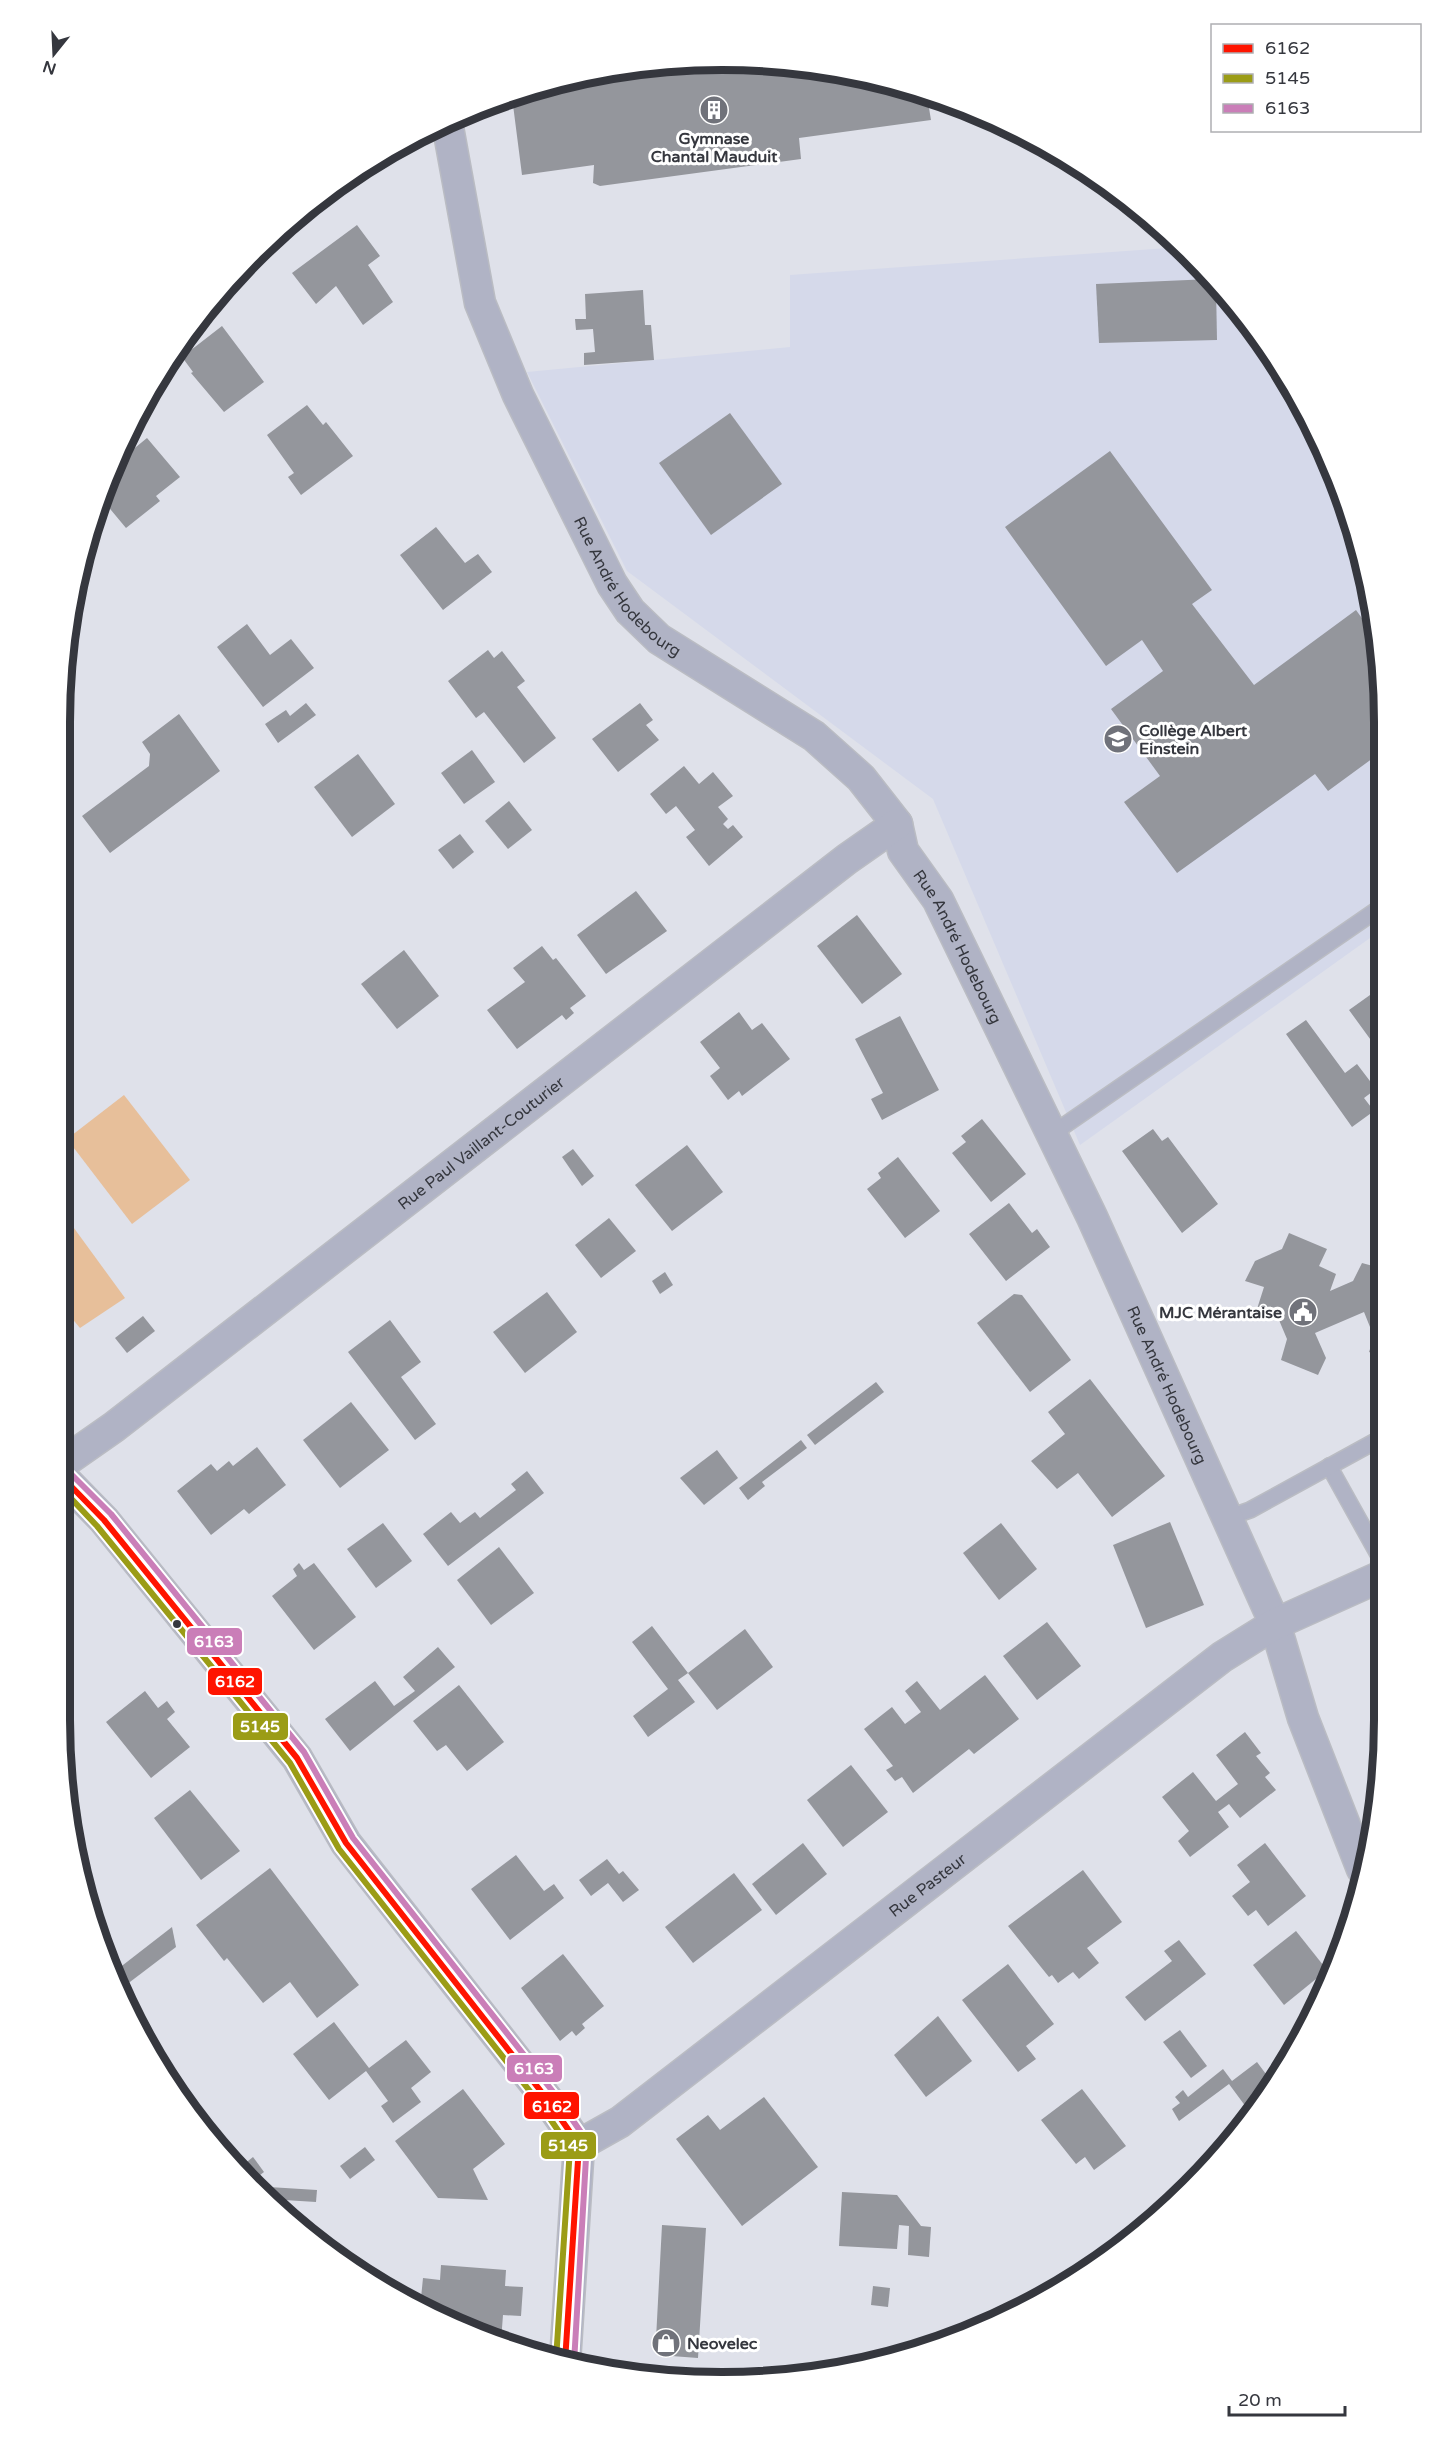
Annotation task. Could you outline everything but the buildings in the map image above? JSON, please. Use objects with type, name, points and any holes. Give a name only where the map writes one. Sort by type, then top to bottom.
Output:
[{"type":"street","name":"Rue André Hodebourg","points":[[449,131],[480,303],[518,395],[612,584],[630,611],[659,639],[814,736],[861,778],[897,824],[903,851],[938,900],[1092,1217],[1275,1624],[1303,1718],[1359,1861]]},
{"type":"street","name":"Rue Paul Vaillant-Couturier","points":[[70,1458],[142,1405],[847,859],[897,824]]},
{"type":"street","points":[[70,1485],[104,1520],[297,1758],[346,1843],[547,2099],[579,2145],[566,2352]]},
{"type":"street","name":"Rue Pasteur","points":[[579,2145],[620,2122],[1222,1657],[1275,1624],[1374,1579]]},
{"type":"lane","points":[[1052,1134],[1374,912]]},
{"type":"lane","points":[[1227,1518],[1250,1510],[1374,1442]]},
{"type":"lane","points":[[1329,1466],[1374,1547]]},
{"type":"shaded area","name":"Collège Albert Einstein","points":[[1170,248],[1213,293],[1265,360],[1307,434],[1340,513],[1362,595],[1373,680],[1374,935],[1080,1145],[933,799],[627,571],[527,372],[790,347],[790,275]]},
{"type":"shaded area","points":[[124,1095],[190,1180],[132,1224],[70,1143],[70,1137]]},
{"type":"shaded area","points":[[70,1223],[125,1298],[80,1328],[70,1316]]},
{"type":"transit line","name":"6163","points":[[70,1473],[111,1514],[304,1752],[353,1838],[554,2093],[587,2141],[575,2354]]},
{"type":"transit line","name":"6162","points":[[70,1485],[104,1520],[297,1758],[346,1843],[547,2099],[579,2145],[566,2352]]},
{"type":"transit line","name":"5145","points":[[70,1497],[97,1526],[290,1763],[339,1849],[540,2104],[570,2148],[557,2350]]},
{"type":"place","name":"Gymnase Chantal Mauduit","points":[[714,110]]},
{"type":"place","name":"Collège Albert Einstein","points":[[1118,739]]},
{"type":"place","name":"MJC Mérantaise","points":[[1303,1312]]},
{"type":"place","name":"Neovelec","points":[[666,2343]]}]
